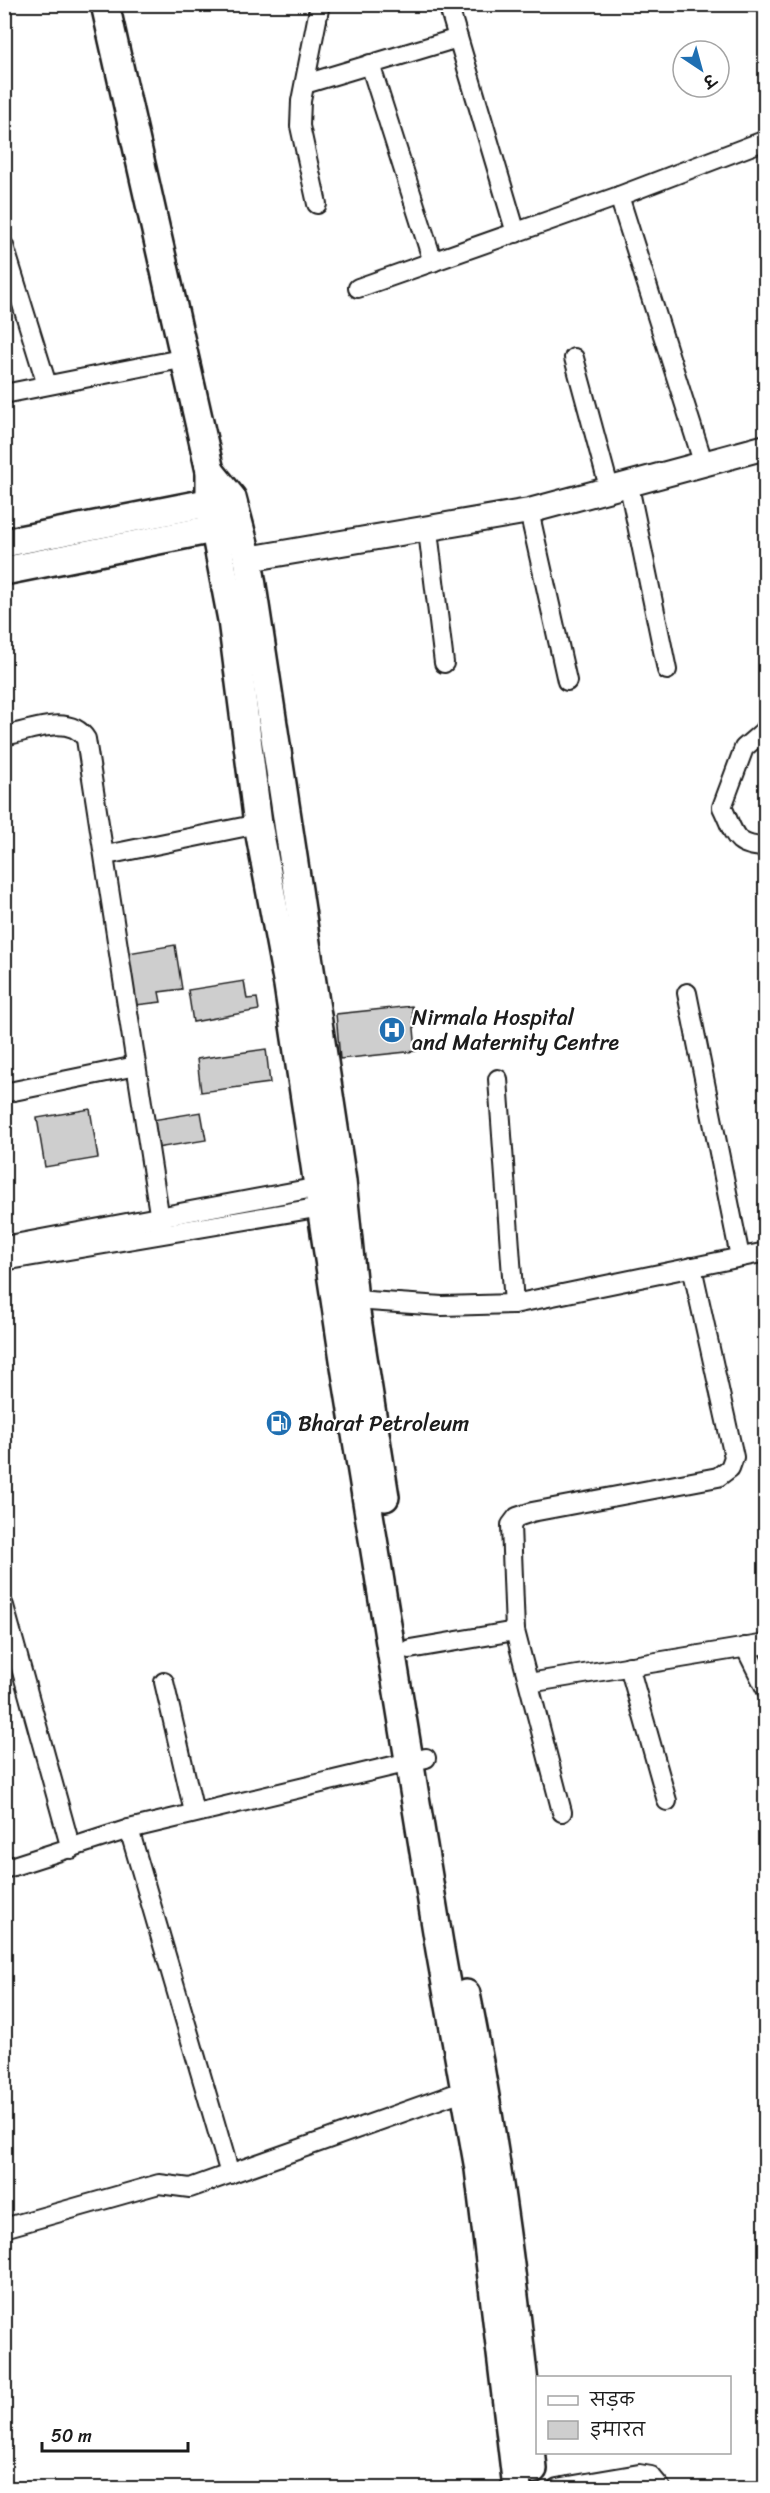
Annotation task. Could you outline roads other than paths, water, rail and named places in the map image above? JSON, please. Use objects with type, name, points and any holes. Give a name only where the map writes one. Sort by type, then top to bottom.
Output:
[{"type":"main road","points":[[105,4],[210,471],[224,513],[244,619],[342,1181],[354,1300],[410,1649],[418,1760]]},
{"type":"main road","points":[[248,559],[428,531],[529,511],[619,489],[765,447]]},
{"type":"main road","points":[[4,543],[224,513]]},
{"type":"main road","points":[[224,513],[248,559],[244,619],[258,824],[288,985],[346,1373],[418,1760],[453,1927],[475,2087],[514,2280],[535,2488]]},
{"type":"main road","points":[[4,571],[224,513]]},
{"type":"main road","points":[[475,2087],[479,2169],[517,2488]]},
{"type":"street","points":[[317,204],[300,126],[301,101],[320,4]]},
{"type":"street","points":[[448,4],[516,233]]},
{"type":"street","points":[[305,84],[458,38]]},
{"type":"street","points":[[370,64],[433,262]]},
{"type":"street","points":[[358,288],[619,196],[765,140]]},
{"type":"street","points":[[619,196],[704,465]]},
{"type":"street","points":[[4,246],[46,385]]},
{"type":"street","points":[[4,394],[186,358]]},
{"type":"street","points":[[574,358],[619,489],[667,670]]},
{"type":"street","points":[[529,511],[567,681]]},
{"type":"street","points":[[428,531],[444,663]]},
{"type":"street","points":[[4,736],[64,724],[81,730],[86,739],[106,855],[161,1226]]},
{"type":"street","points":[[765,729],[744,748],[722,807],[740,842],[747,846],[765,846]]},
{"type":"street","points":[[106,855],[258,824]]},
{"type":"street","points":[[687,993],[740,1257]]},
{"type":"street","points":[[4,1093],[136,1066]]},
{"type":"street","points":[[498,1079],[514,1304]]},
{"type":"street","points":[[4,1261],[161,1226],[320,1197]]},
{"type":"street","points":[[4,1246],[161,1226]]},
{"type":"street","points":[[354,1300],[442,1306],[514,1304],[765,1252]]},
{"type":"street","points":[[562,1812],[515,1631],[511,1524],[517,1517],[532,1512],[718,1477],[730,1468],[734,1457],[692,1267]]},
{"type":"street","points":[[4,1606],[71,1849]]},
{"type":"street","points":[[410,1649],[515,1631]]},
{"type":"street","points":[[528,1683],[765,1644]]},
{"type":"street","points":[[745,1647],[765,1689]]},
{"type":"street","points":[[629,1666],[667,1801]]},
{"type":"street","points":[[164,1682],[194,1812]]},
{"type":"street","points":[[4,1869],[129,1829],[418,1760]]},
{"type":"street","points":[[129,1829],[230,2174]]},
{"type":"street","points":[[4,2228],[159,2184],[190,2188],[475,2087]]},
{"type":"street","points":[[557,2488],[639,2474],[651,2476],[661,2488]]},
{"type":"place","name":"Nirmala Hospital and Maternity Centre","points":[[392,1030]]},
{"type":"place","name":"Bharat Petroleum","points":[[279,1423]]}]
